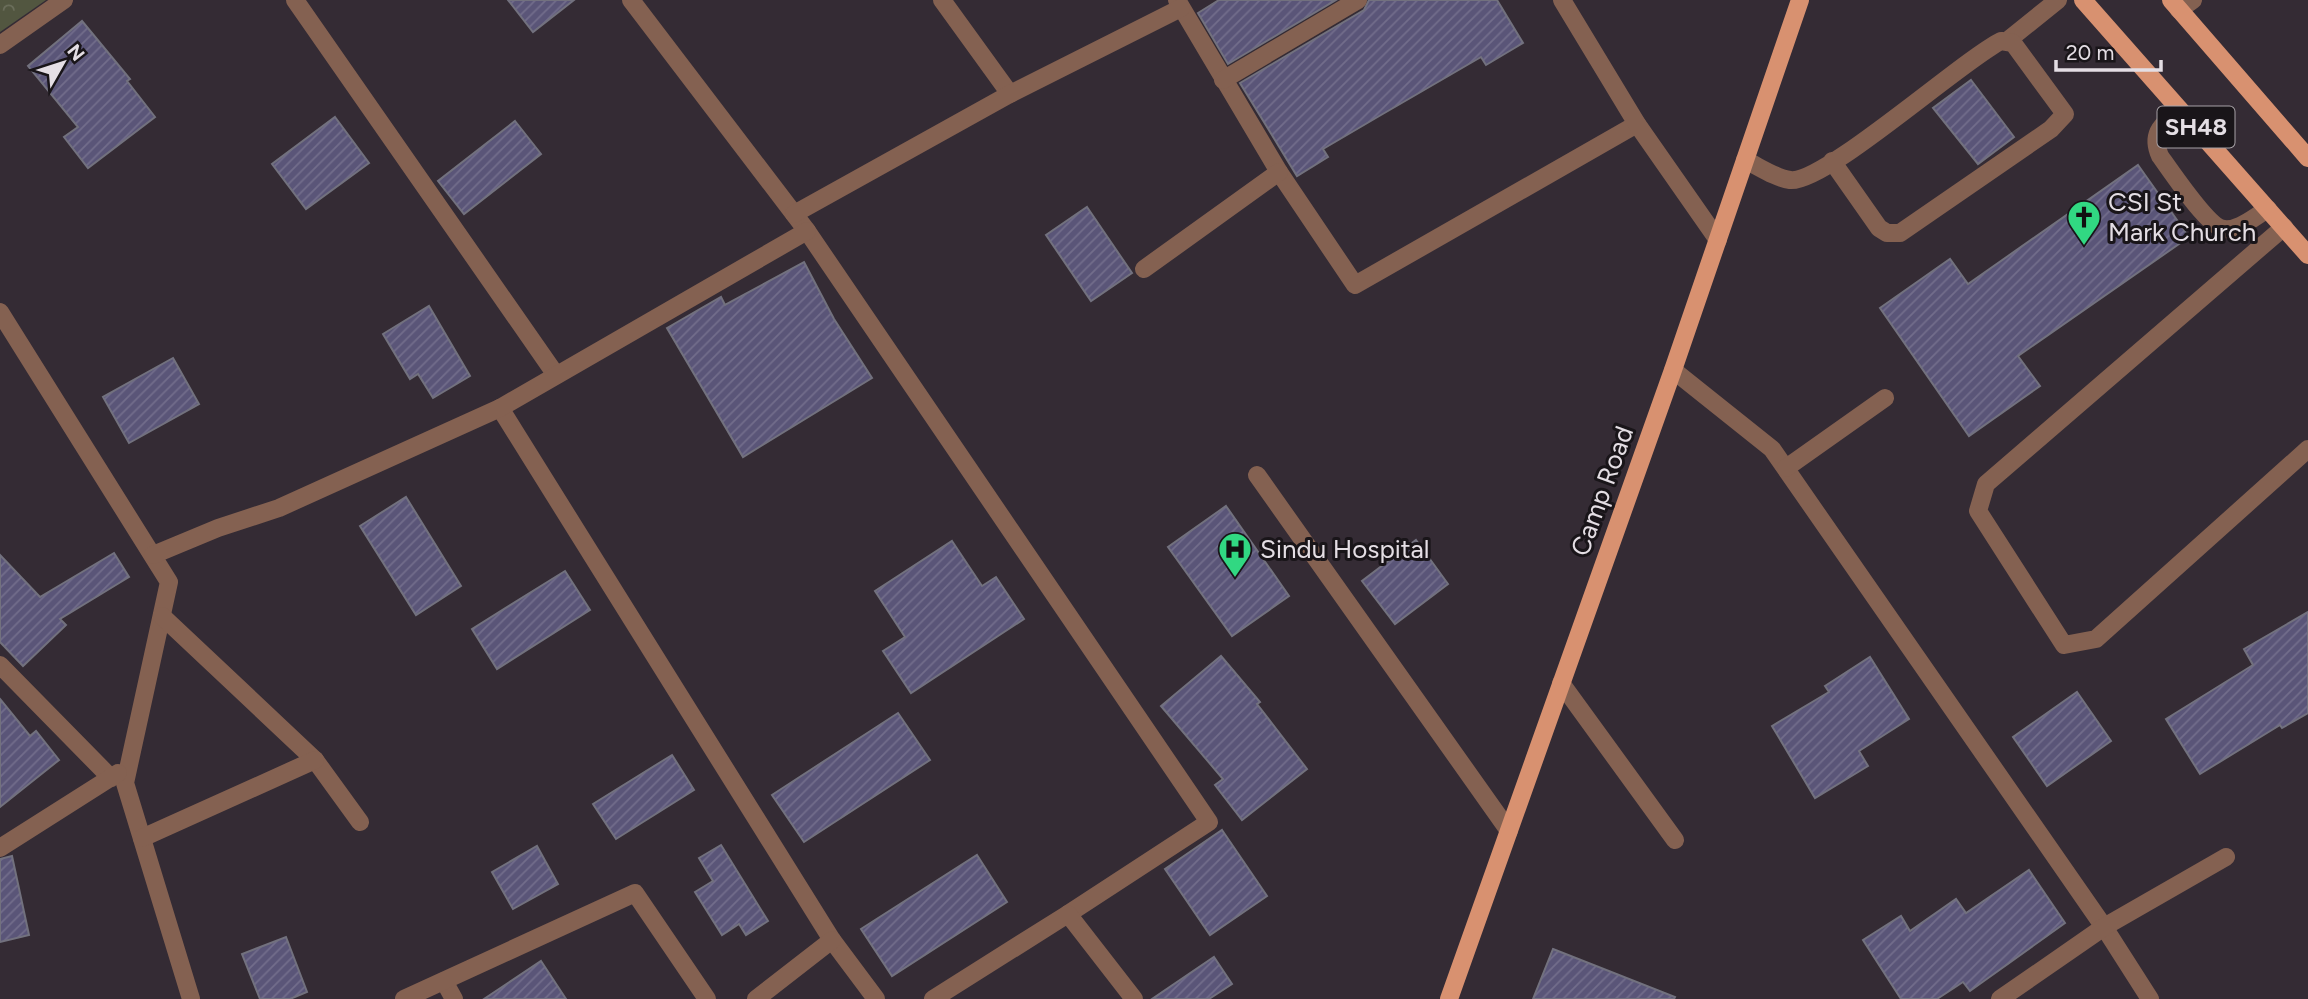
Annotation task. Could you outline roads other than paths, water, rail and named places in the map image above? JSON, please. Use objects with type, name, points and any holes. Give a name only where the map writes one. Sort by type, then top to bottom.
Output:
[{"type":"main road","name":"Camp Road","points":[[1449,999],[1673,370],[1800,0]]},
{"type":"main road","name":"SH48","points":[[2083,0],[2308,254]]},
{"type":"main road","name":"SH48","points":[[2181,3],[2308,158]]},
{"type":"street","points":[[0,45],[64,0]]},
{"type":"street","points":[[295,0],[556,375]]},
{"type":"street","points":[[631,0],[807,231],[1209,822],[933,999]]},
{"type":"street","points":[[942,0],[1010,94]]},
{"type":"street","points":[[1223,80],[1359,0]]},
{"type":"street","points":[[1562,0],[1637,124],[1718,240]]},
{"type":"street","points":[[1745,160],[1790,180],[1802,178],[1832,161],[1997,43],[2007,41],[2058,0]]},
{"type":"street","points":[[794,214],[1179,4],[1279,172],[1355,285],[1637,124]]},
{"type":"street","points":[[1832,161],[1879,228],[1887,233],[1900,233],[2051,129],[2065,114],[2012,43],[2007,41]]},
{"type":"street","points":[[2179,109],[2158,129],[2155,145],[2160,156],[2211,221],[2223,229],[2232,228],[2268,209]]},
{"type":"street","points":[[1144,269],[1279,172]]},
{"type":"street","points":[[2284,227],[1986,484],[1978,511],[2064,645],[2096,639],[2308,449]]},
{"type":"street","points":[[153,555],[218,528],[279,508],[500,408],[807,231]]},
{"type":"street","points":[[0,312],[169,582],[125,783],[191,999]]},
{"type":"street","points":[[1673,370],[1772,449],[2104,927],[2150,999]]},
{"type":"street","points":[[1786,468],[1885,398]]},
{"type":"street","points":[[500,408],[832,940],[876,999]]},
{"type":"street","points":[[1257,475],[1509,831]]},
{"type":"street","points":[[162,616],[315,760],[360,822]]},
{"type":"street","points":[[0,665],[110,778]]},
{"type":"street","points":[[1562,683],[1675,840]]},
{"type":"street","points":[[142,838],[315,760]]},
{"type":"street","points":[[0,848],[129,767]]},
{"type":"street","points":[[2000,999],[2104,927],[2226,857]]},
{"type":"street","points":[[404,999],[635,893],[707,999]]},
{"type":"street","points":[[1068,914],[1134,999]]},
{"type":"street","points":[[756,999],[832,940]]},
{"type":"street","points":[[444,981],[454,999]]},
{"type":"place","name":"CSI St Mark Church","points":[[2084,247]]},
{"type":"place","name":"Sindu Hospital","points":[[1235,579]]}]
